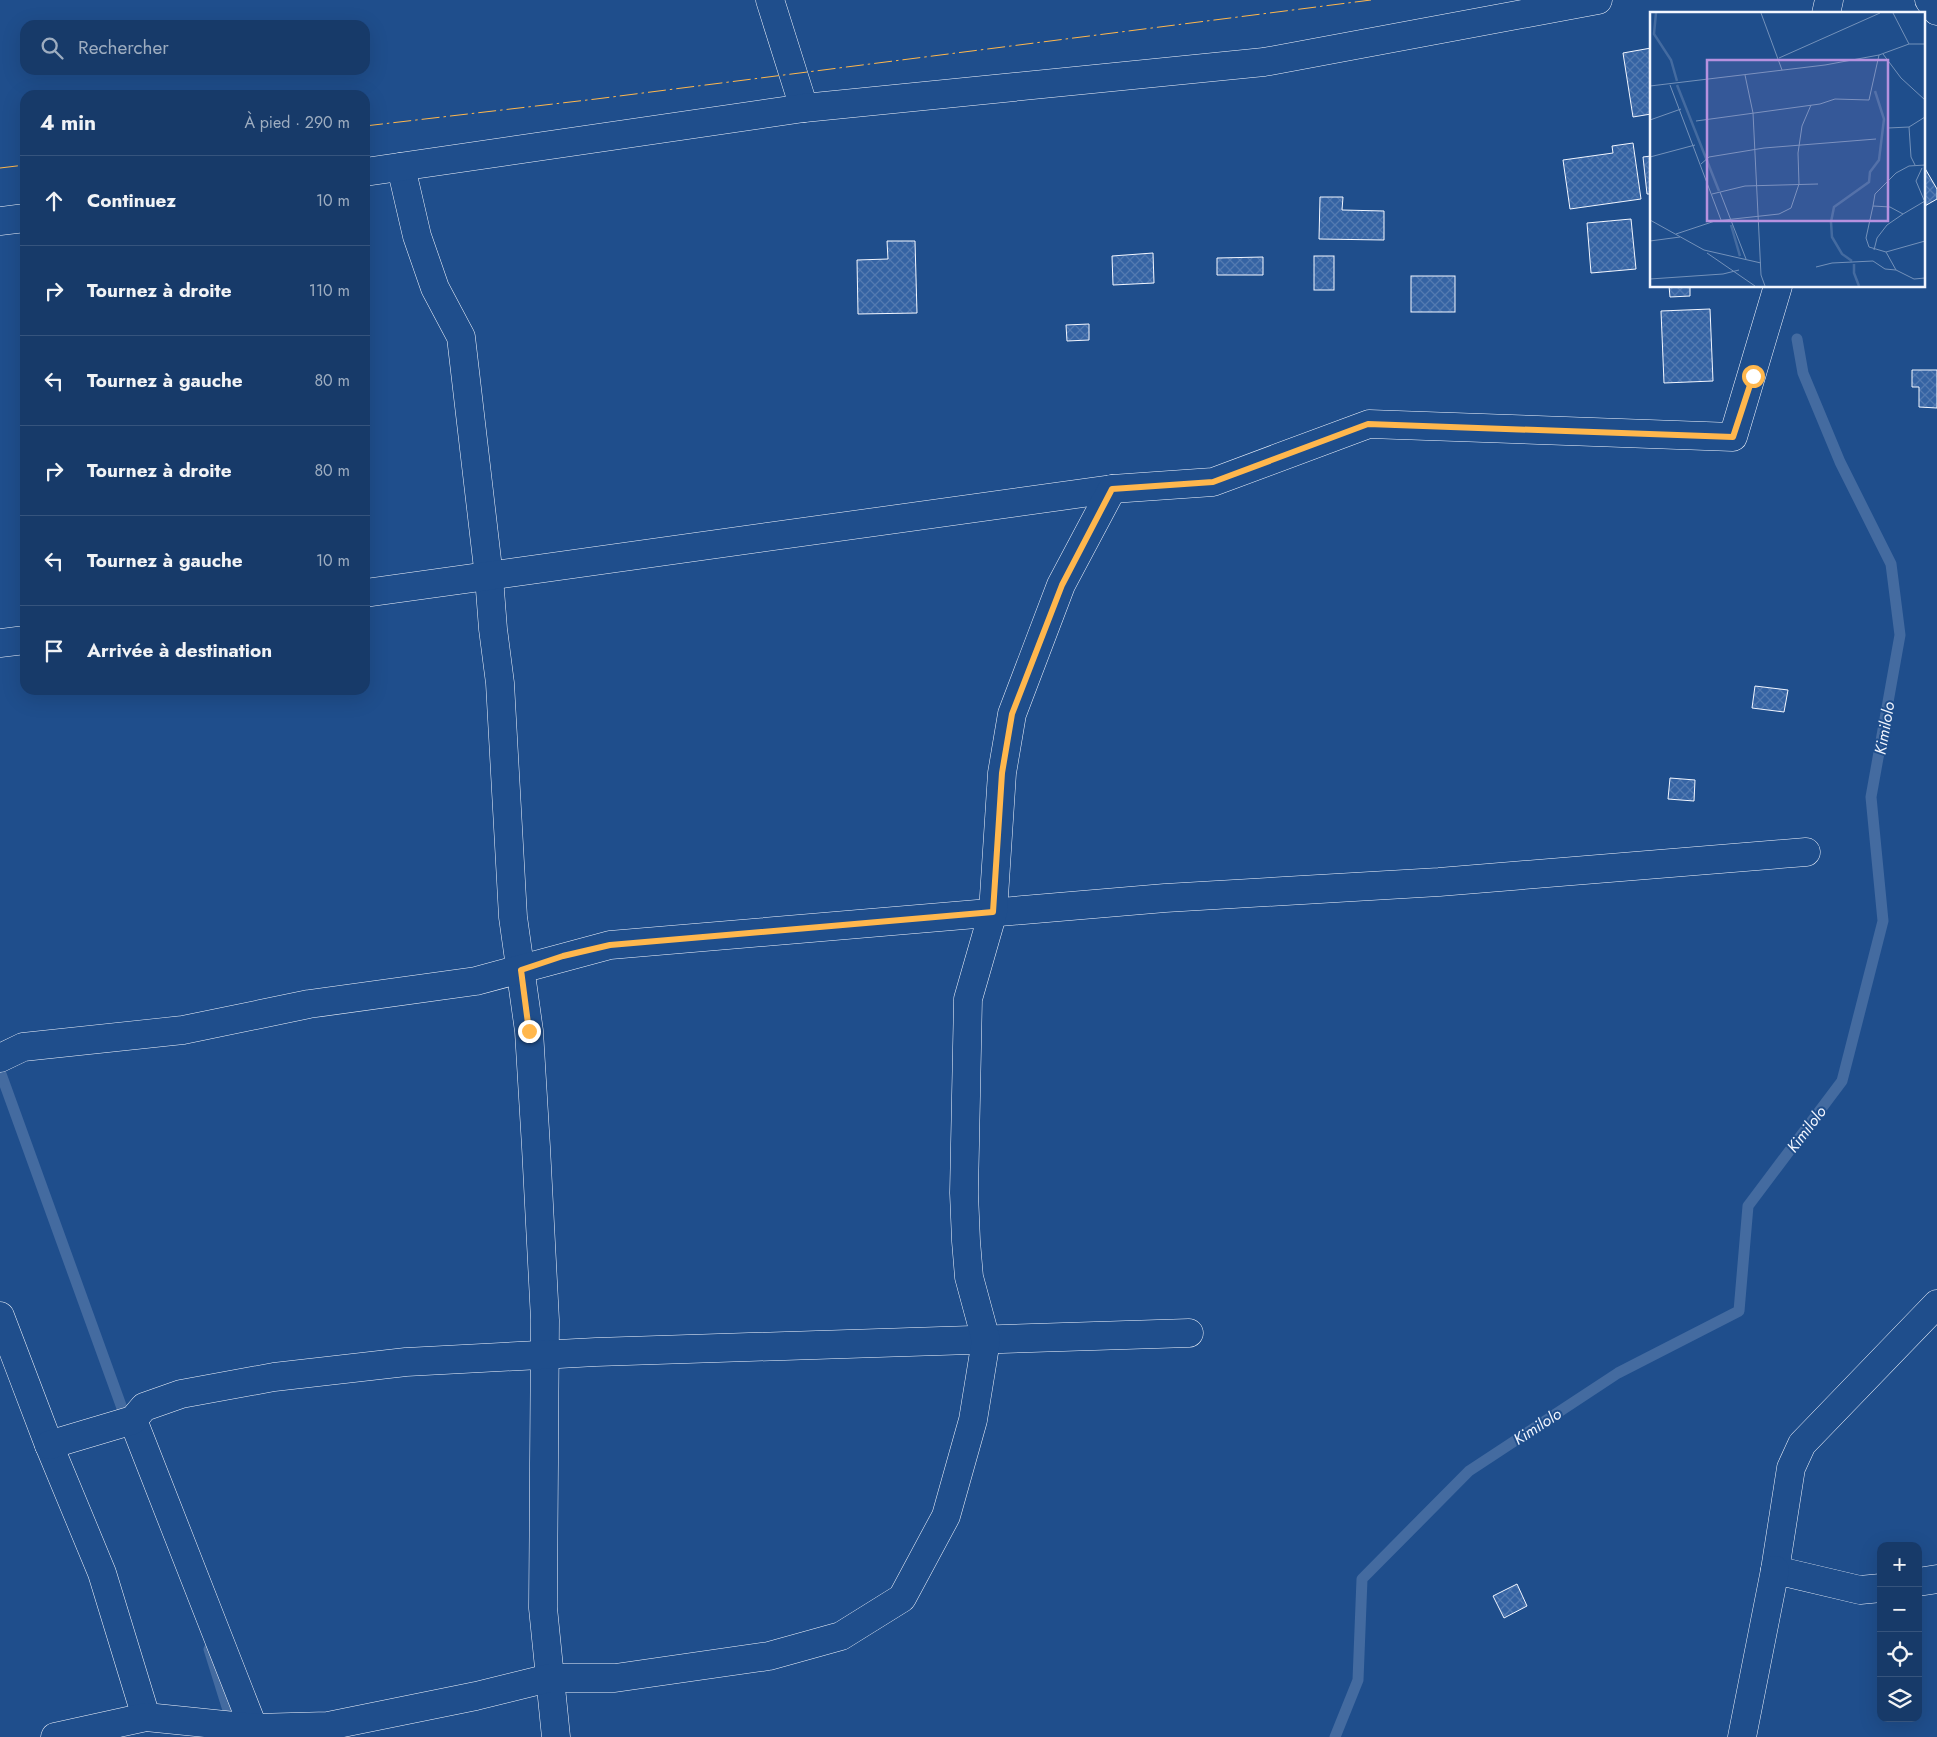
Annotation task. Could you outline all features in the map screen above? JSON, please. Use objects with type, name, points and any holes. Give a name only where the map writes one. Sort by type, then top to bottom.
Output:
[{"type":"street","points":[[770,0],[804,108]]},
{"type":"street","points":[[370,171],[804,108],[1264,62],[1598,0]]},
{"type":"street","points":[[1929,0],[1937,11]]},
{"type":"street","points":[[401,167],[417,236],[435,288],[461,337],[489,577],[492,629],[500,683],[513,917],[529,1031],[545,1354],[543,1608],[548,1678],[556,1737]]},
{"type":"street","points":[[0,221],[20,219]]},
{"type":"street","points":[[370,592],[1112,489],[1213,482],[1368,424],[1733,437],[1777,288]]},
{"type":"street","points":[[55,1737],[146,1717],[255,1732],[328,1726],[476,1696],[548,1678],[616,1678],[769,1656],[841,1636],[902,1598],[946,1516],[973,1420],[986,1340],[970,1277],[964,1212],[968,999],[993,912],[1002,773],[1012,714],[1062,585],[1112,489]]},
{"type":"street","points":[[0,643],[20,641]]},
{"type":"street","points":[[0,1058],[23,1047],[183,1030],[309,1004],[476,981],[521,970],[563,956],[610,945],[1208,894],[1439,882],[1806,852]]},
{"type":"street","points":[[1742,1737],[1775,1570],[1791,1468],[1802,1444],[1937,1304]]},
{"type":"street","points":[[0,1316],[49,1445],[102,1573],[146,1717]]},
{"type":"street","points":[[49,1445],[133,1420],[144,1407],[181,1394],[274,1377],[406,1362],[545,1354],[1189,1333]]},
{"type":"street","points":[[133,1420],[255,1732]]},
{"type":"street","points":[[1775,1570],[1860,1590],[1877,1588]]},
{"type":"street","points":[[1922,1581],[1937,1579]]},
{"type":"building","points":[[1650,48],[1650,114],[1633,117],[1623,53]]},
{"type":"building","points":[[1633,143],[1641,199],[1570,209],[1563,160],[1613,153],[1612,146]]},
{"type":"building","points":[[1650,156],[1650,194],[1647,194],[1643,157]]},
{"type":"building","points":[[1924,167],[1937,189],[1937,199],[1924,206]]},
{"type":"building","points":[[1320,197],[1343,197],[1342,210],[1384,211],[1384,240],[1319,239]]},
{"type":"building","points":[[1631,219],[1636,269],[1591,273],[1587,223]]},
{"type":"building","points":[[887,241],[915,241],[917,313],[858,314],[857,260],[888,259]]},
{"type":"building","points":[[1153,253],[1154,283],[1113,285],[1112,256]]},
{"type":"building","points":[[1314,256],[1334,256],[1334,290],[1314,290]]},
{"type":"building","points":[[1263,257],[1263,275],[1217,275],[1217,258]]},
{"type":"building","points":[[1411,276],[1455,276],[1455,312],[1411,312]]},
{"type":"building","points":[[1669,288],[1690,288],[1690,296],[1670,297]]},
{"type":"building","points":[[1710,309],[1713,381],[1664,383],[1661,311]]},
{"type":"building","points":[[1089,324],[1089,340],[1067,341],[1066,325]]},
{"type":"building","points":[[1912,370],[1937,370],[1937,408],[1919,407],[1919,387],[1912,387]]},
{"type":"building","points":[[1755,686],[1788,690],[1784,712],[1752,708]]},
{"type":"building","points":[[1670,778],[1695,780],[1694,801],[1668,799]]},
{"type":"building","points":[[1517,1584],[1527,1606],[1504,1618],[1493,1596]]},
{"type":"waterway","name":"Kimilolo","points":[[1335,1737],[1358,1680],[1362,1579],[1469,1471],[1618,1373],[1739,1311],[1748,1206],[1842,1081],[1883,921],[1871,797],[1900,635],[1891,564],[1840,462],[1803,373],[1797,339]]},
{"type":"waterway","points":[[0,1071],[127,1422]]},
{"type":"waterway","points":[[209,1649],[233,1726]]},
{"type":"power","points":[[370,125],[596,99],[1371,0]]},
{"type":"power","points":[[0,168],[20,166]]},
{"type":"route","points":[[529,1031],[521,970],[563,956],[610,945],[658,940],[993,912],[1002,773],[1012,714],[1036,646],[1062,585],[1112,489],[1213,482],[1368,424],[1733,437],[1753,376]]}]
